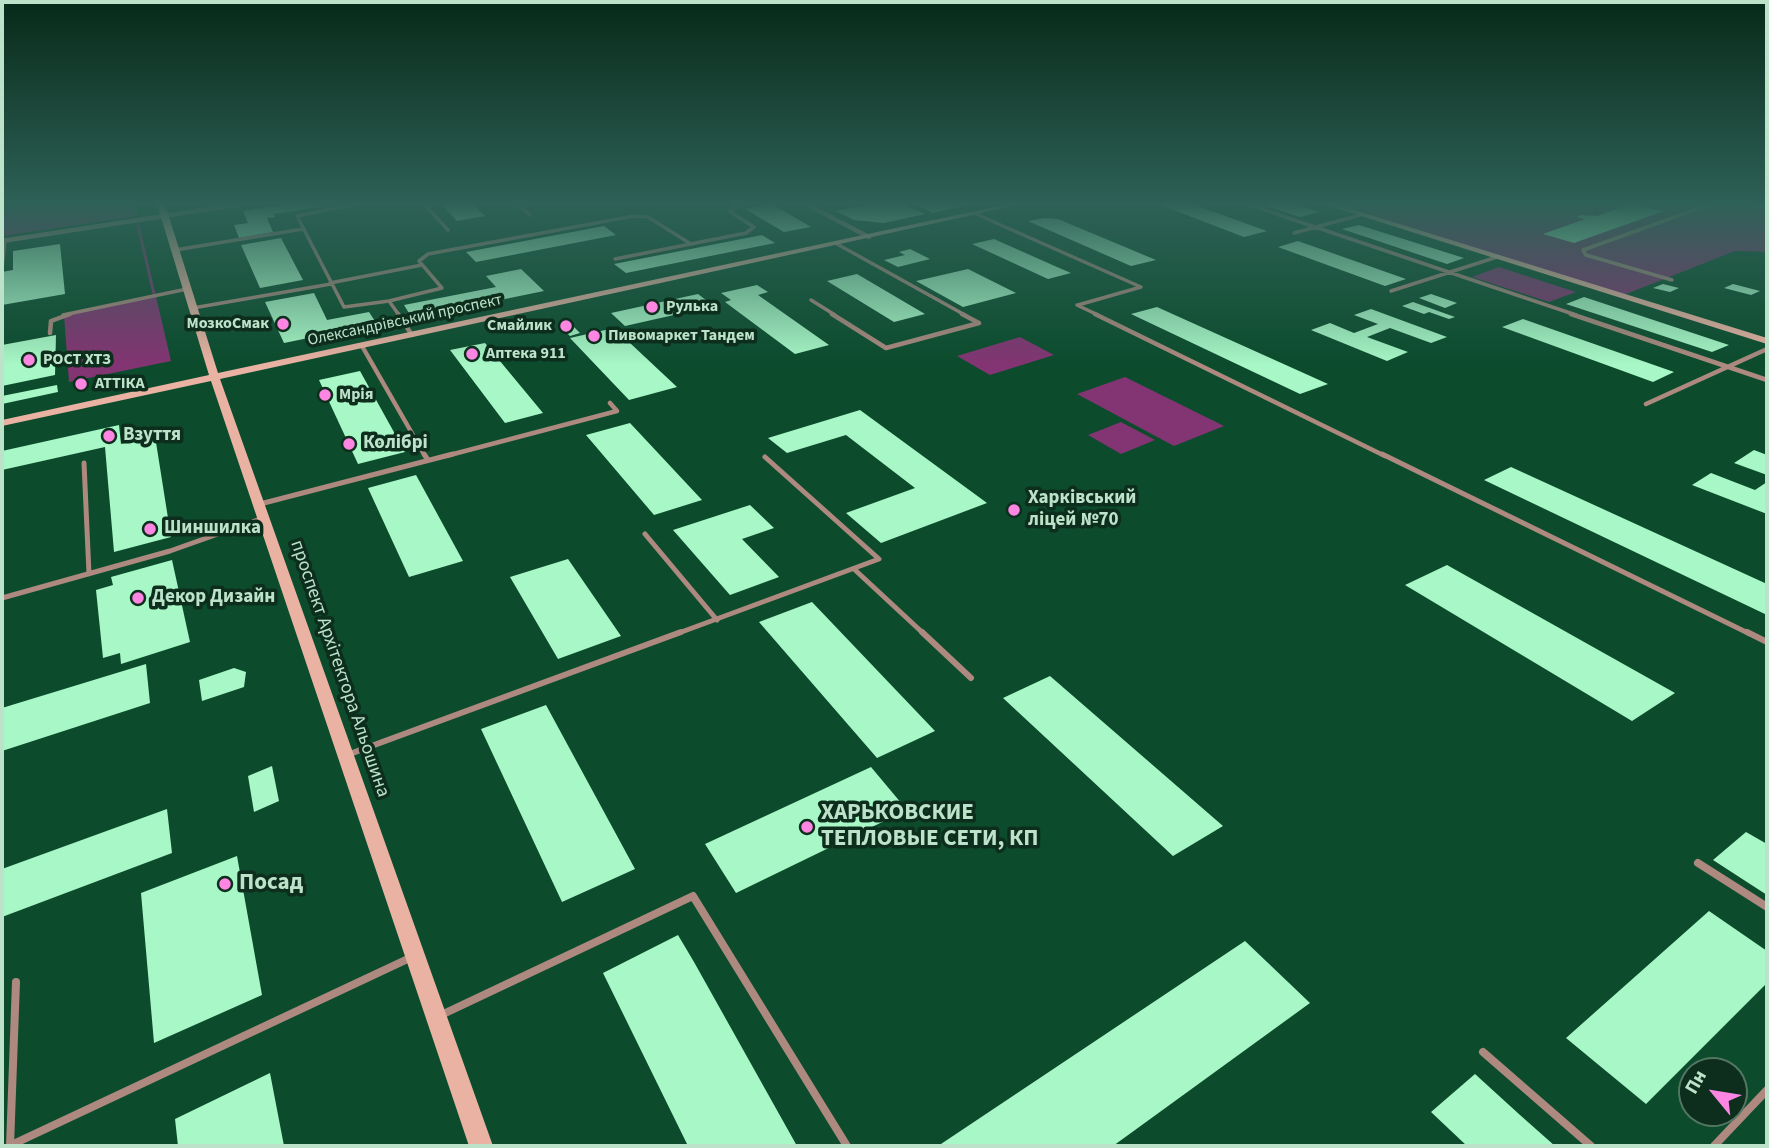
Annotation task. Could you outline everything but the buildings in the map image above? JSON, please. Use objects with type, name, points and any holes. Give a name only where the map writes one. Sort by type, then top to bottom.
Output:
[{"type":"street","name":"проспект Архітектора Альошина","points":[[176,258],[481,1146]]},
{"type":"street","name":"Олександрівський проспект","points":[[2,423],[774,258]]},
{"type":"street","points":[[1499,258],[1767,341]]},
{"type":"lane","points":[[317,258],[344,307],[389,301],[442,288],[419,261],[423,258]]},
{"type":"lane","points":[[615,259],[622,258]]},
{"type":"lane","points":[[811,300],[886,348],[979,323],[861,258]]},
{"type":"lane","points":[[1074,258],[1140,287],[1077,305],[1767,642]]},
{"type":"lane","points":[[1405,258],[1767,380]]},
{"type":"lane","points":[[1391,291],[1495,258]]},
{"type":"lane","points":[[1595,258],[1672,280]]},
{"type":"lane","points":[[193,308],[422,265]]},
{"type":"lane","points":[[50,333],[51,321],[64,315],[187,289]]},
{"type":"lane","points":[[389,301],[412,335]]},
{"type":"lane","points":[[362,346],[428,460]]},
{"type":"lane","points":[[1646,404],[1767,349]]},
{"type":"lane","points":[[2,598],[170,551],[262,511],[428,460],[617,411],[610,403]]},
{"type":"lane","points":[[347,755],[880,559],[765,457]]},
{"type":"lane","points":[[84,463],[89,574]]},
{"type":"lane","points":[[645,534],[717,620]]},
{"type":"lane","points":[[853,569],[971,678]]},
{"type":"lane","points":[[1698,863],[1767,907]]},
{"type":"lane","points":[[437,1017],[693,896],[847,1146]]},
{"type":"lane","points":[[16,982],[10,1146],[416,956]]},
{"type":"lane","points":[[1483,1052],[1591,1146]]},
{"type":"lane","points":[[1714,1146],[1767,1090]]},
{"type":"shaded area","points":[[144,258],[147,258],[171,361],[69,382],[64,315],[153,296]]},
{"type":"shaded area","points":[[1498,258],[1718,258],[1621,296]]},
{"type":"shaded area","points":[[1499,267],[1576,292],[1549,302],[1472,277]]},
{"type":"shaded area","points":[[1020,337],[1054,355],[990,375],[957,356]]},
{"type":"shaded area","points":[[1125,377],[1224,426],[1174,446],[1077,394]]},
{"type":"shaded area","points":[[1121,422],[1155,440],[1121,454],[1088,435]]},
{"type":"place","name":"Рулька","points":[[652,307]]},
{"type":"place","name":"МозкоСмак","points":[[283,324]]},
{"type":"place","name":"Смайлик","points":[[566,326]]},
{"type":"place","name":"Пивомаркет Тандем","points":[[594,336]]},
{"type":"place","name":"Аптека 911","points":[[472,354]]},
{"type":"place","name":"РОСТ ХТЗ","points":[[29,360]]},
{"type":"place","name":"АТТІКА","points":[[81,384]]},
{"type":"place","name":"Мрiя","points":[[325,395]]},
{"type":"place","name":"Взуття","points":[[109,436]]},
{"type":"place","name":"Колібрі","points":[[349,444]]},
{"type":"place","name":"Харківський ліцей №70","points":[[1014,510]]},
{"type":"place","name":"Шиншилка","points":[[150,529]]},
{"type":"place","name":"Декор Дизайн","points":[[138,598]]},
{"type":"place","name":"ХАРЬКОВСКИЕ ТЕПЛОВЫЕ СЕТИ, КП","points":[[807,827]]},
{"type":"place","name":"Посад","points":[[225,884]]}]
